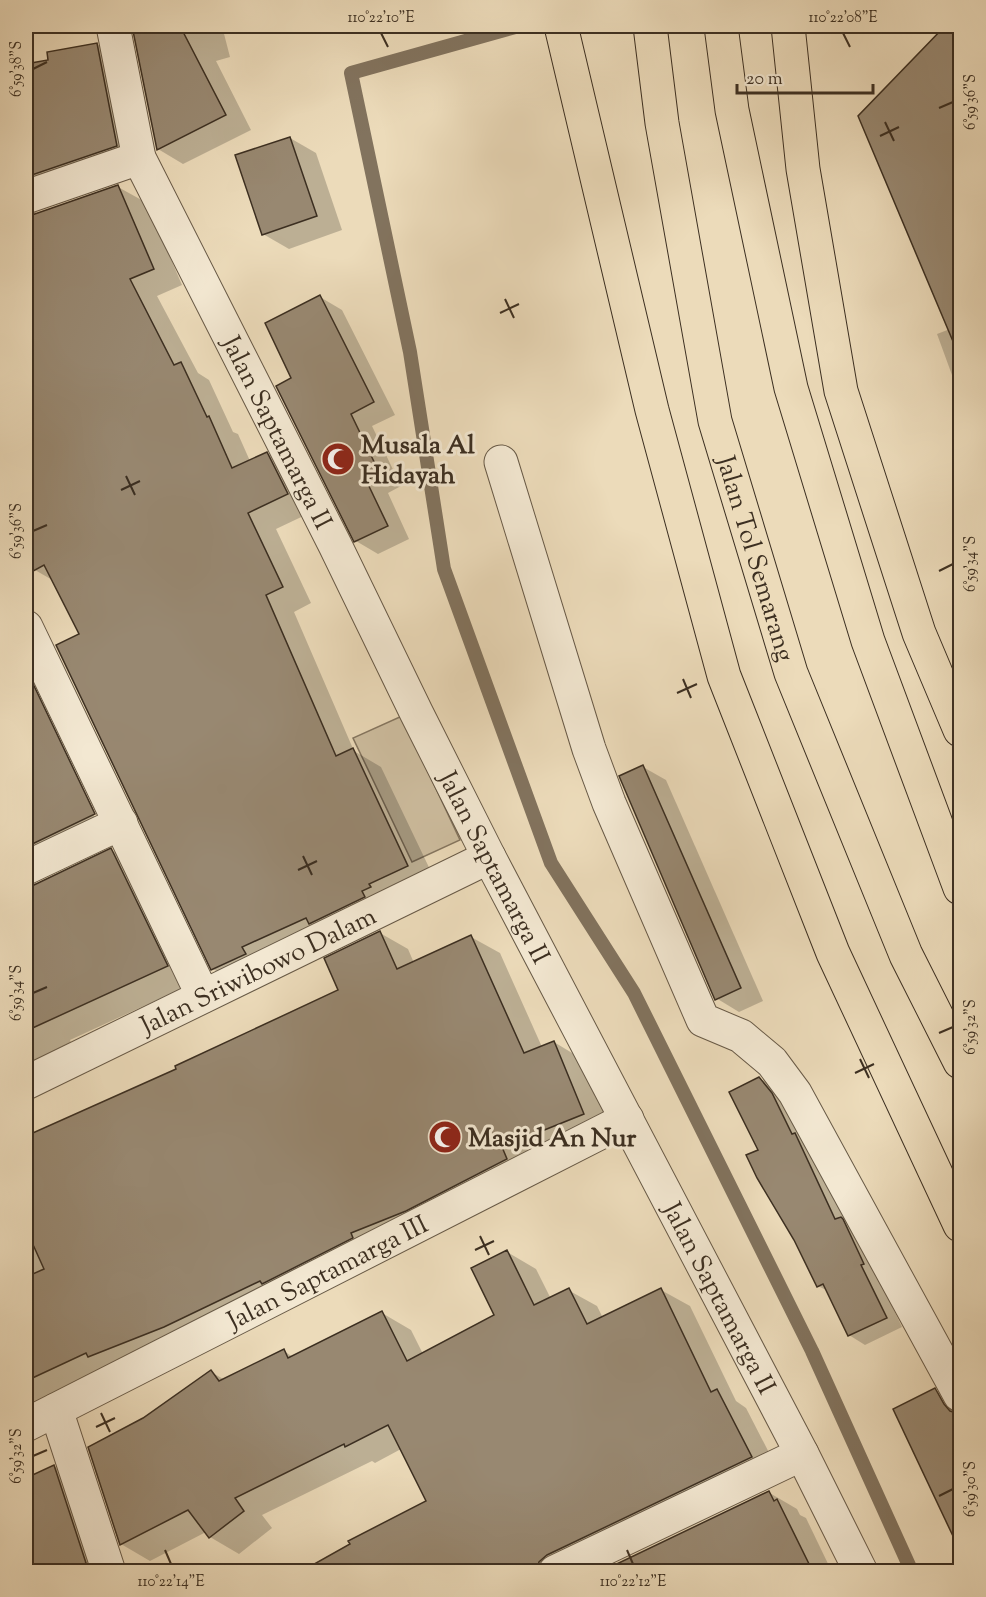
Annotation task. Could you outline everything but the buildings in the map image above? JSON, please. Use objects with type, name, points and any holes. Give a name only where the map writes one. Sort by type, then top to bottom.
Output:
[{"type":"highway","points":[[561,26],[652,410],[724,676],[833,953],[960,1225]]},
{"type":"highway","name":"Jalan Tol Semarang","points":[[651,26],[662,123],[715,421],[791,673],[906,955],[960,1062]]},
{"type":"highway","points":[[721,26],[732,111],[791,388],[868,641],[960,888]]},
{"type":"highway","points":[[788,26],[803,169],[841,391],[919,633],[960,730]]},
{"type":"street","name":"Jalan Saptamarga II","points":[[113,26],[139,158],[325,524],[489,857],[802,1454],[861,1572]]},
{"type":"street","points":[[26,197],[139,158]]},
{"type":"street","points":[[501,462],[589,749],[609,803],[703,1020],[741,1036],[772,1062],[795,1093],[960,1395]]},
{"type":"street","points":[[26,627],[203,996]]},
{"type":"street","points":[[26,868],[121,823]]},
{"type":"street","name":"Jalan Sriwibowo Dalam","points":[[26,1083],[489,857]]},
{"type":"street","name":"Jalan Saptamarga III","points":[[26,1425],[627,1119]]},
{"type":"street","points":[[56,1410],[109,1572]]},
{"type":"street","points":[[555,1572],[802,1454]]},
{"type":"shaded area","points":[[402,716],[460,840],[412,862],[353,738]]},
{"type":"waterway","points":[[519,26],[351,73],[410,352],[444,569],[551,863],[634,993],[812,1351],[912,1572]]},
{"type":"place","name":"Musala Al Hidayah","points":[[338,459]]},
{"type":"place","name":"Masjid An Nur","points":[[445,1137]]}]
